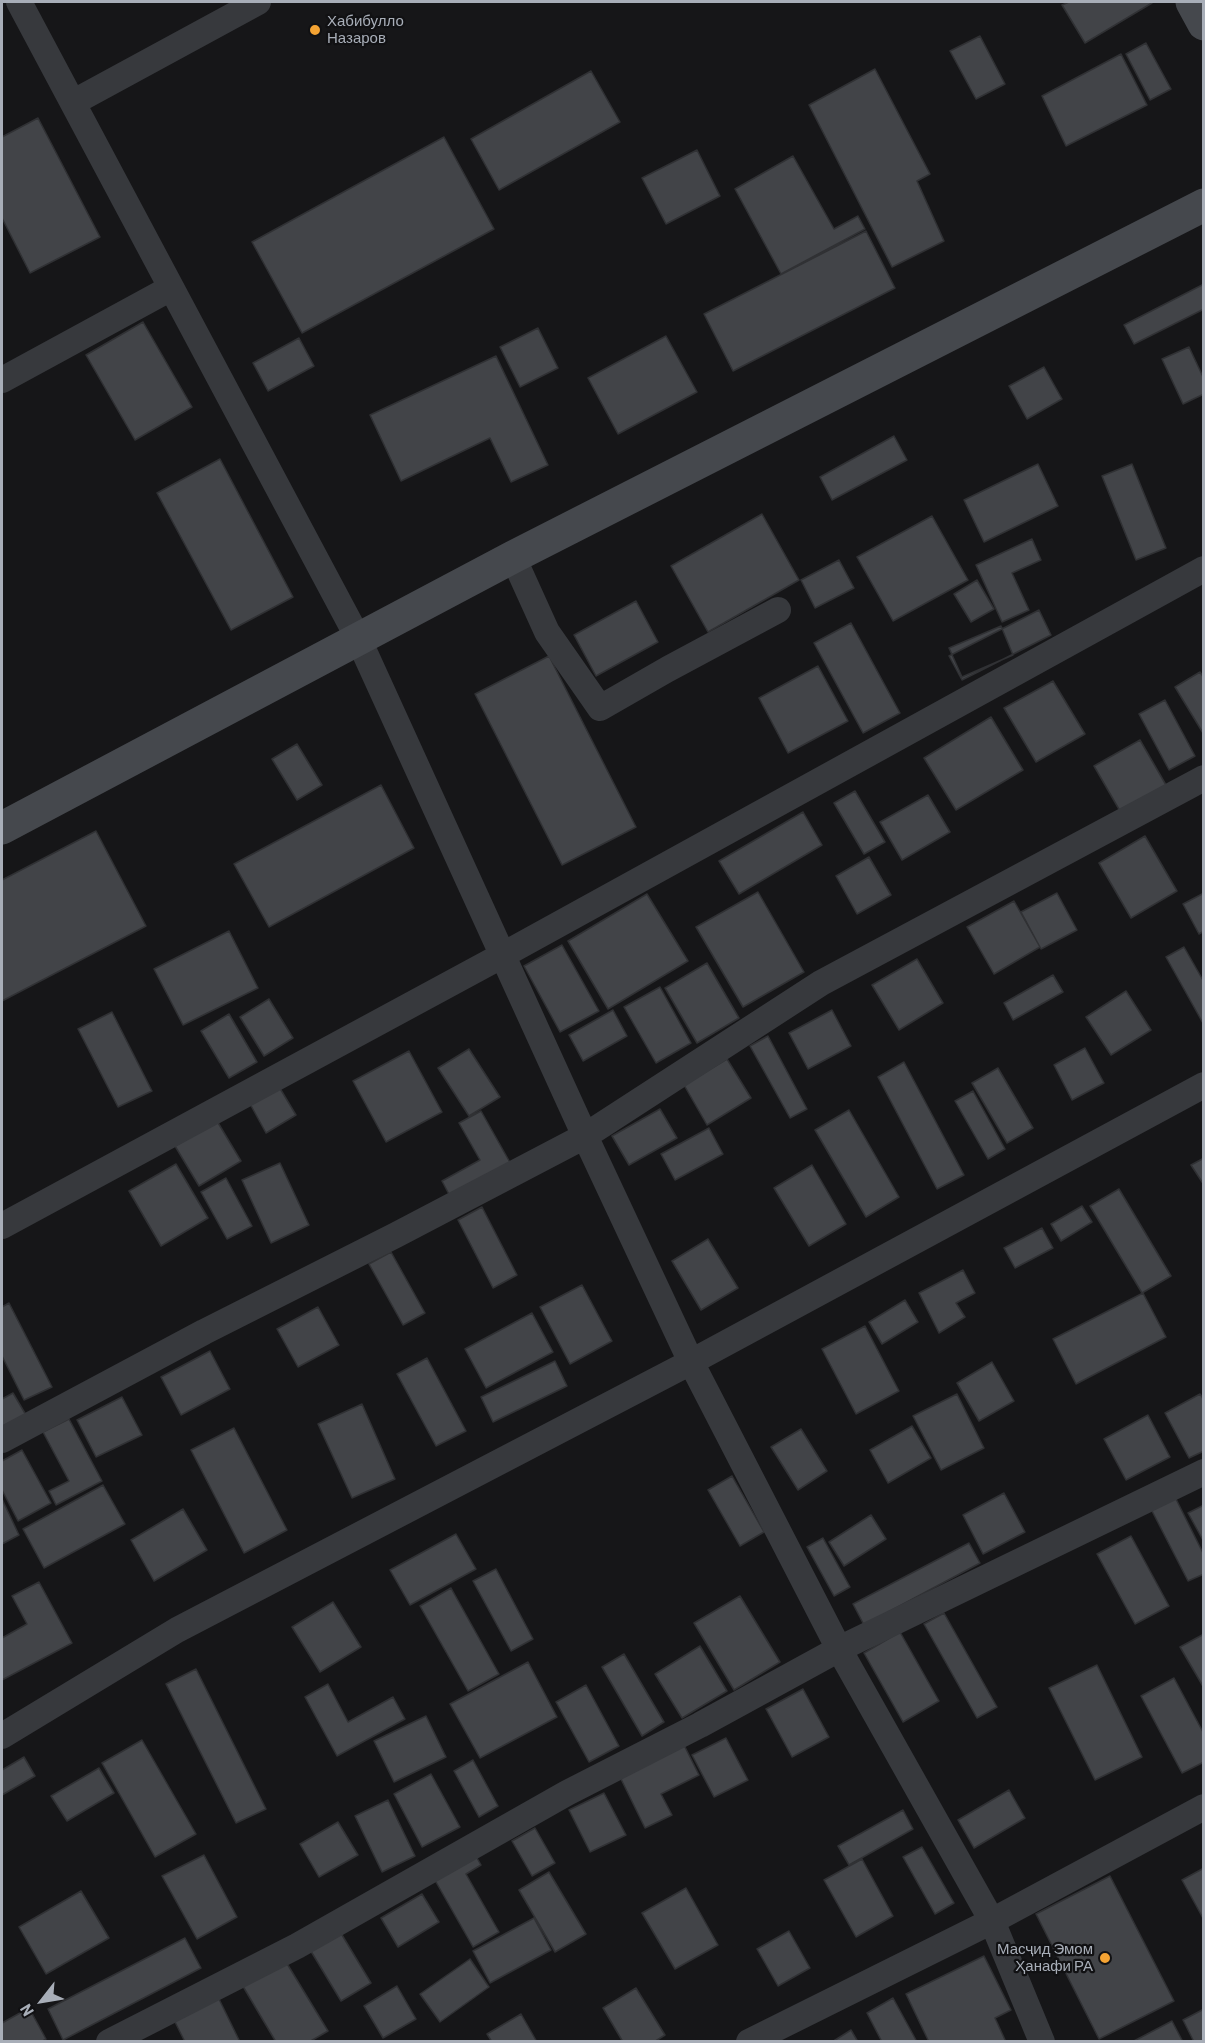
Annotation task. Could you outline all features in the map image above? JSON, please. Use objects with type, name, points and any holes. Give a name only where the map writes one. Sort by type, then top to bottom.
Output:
[{"type":"street","points":[[19,2],[358,638],[585,1136],[692,1362],[839,1649],[992,1922],[1042,2042]]},
{"type":"street","points":[[74,102],[258,2]]},
{"type":"street","points":[[1192,2],[1203,24]]},
{"type":"street","points":[[2,828],[513,557],[1203,205]]},
{"type":"street","points":[[2,380],[171,288]]},
{"type":"street","points":[[513,557],[547,632],[600,708],[778,610]]},
{"type":"street","points":[[3,1223],[503,955],[1203,569]]},
{"type":"street","points":[[2,1440],[204,1332],[585,1136],[821,983],[1203,778]]},
{"type":"street","points":[[2,1736],[177,1630],[692,1362],[1203,1085]]},
{"type":"street","points":[[109,2042],[297,1946],[567,1793],[700,1725],[839,1649],[1203,1472]]},
{"type":"street","points":[[749,2042],[992,1922],[1203,1806]]},
{"type":"building","points":[[1069,2],[1152,3],[1085,43],[1062,5]]},
{"type":"building","points":[[980,36],[1005,84],[976,99],[950,51]]},
{"type":"building","points":[[1146,43],[1171,89],[1150,100],[1126,54]]},
{"type":"building","points":[[1121,54],[1147,105],[1066,146],[1042,96]]},
{"type":"building","points":[[875,69],[930,174],[917,181],[944,241],[892,267],[809,105]]},
{"type":"building","points":[[591,71],[620,122],[499,190],[471,139]]},
{"type":"building","points":[[38,118],[100,237],[30,273],[2,218],[2,137]]},
{"type":"building","points":[[444,137],[494,229],[302,333],[252,242]]},
{"type":"building","points":[[697,150],[720,196],[666,224],[642,178]]},
{"type":"building","points":[[793,156],[834,229],[858,216],[865,229],[781,274],[735,189]]},
{"type":"building","points":[[866,231],[895,288],[733,371],[704,314]]},
{"type":"building","points":[[1204,284],[1204,309],[1134,344],[1124,325]]},
{"type":"building","points":[[143,322],[192,407],[135,440],[86,355]]},
{"type":"building","points":[[538,328],[558,368],[520,387],[500,347]]},
{"type":"building","points":[[666,336],[697,392],[618,434],[588,378]]},
{"type":"building","points":[[299,338],[314,366],[268,391],[253,363]]},
{"type":"building","points":[[1189,347],[1204,379],[1204,394],[1183,404],[1162,359]]},
{"type":"building","points":[[496,356],[548,465],[511,482],[490,438],[401,481],[370,415]]},
{"type":"building","points":[[1044,367],[1062,399],[1027,419],[1009,386]]},
{"type":"building","points":[[894,436],[907,460],[832,500],[820,477]]},
{"type":"building","points":[[220,459],[293,597],[231,630],[157,493]]},
{"type":"building","points":[[1038,464],[1058,506],[984,542],[964,500]]},
{"type":"building","points":[[1132,464],[1166,548],[1136,560],[1102,476]]},
{"type":"building","points":[[762,514],[799,580],[708,632],[671,566]]},
{"type":"building","points":[[932,516],[968,580],[893,621],[857,557]]},
{"type":"building","points":[[1032,539],[1041,560],[1012,573],[1029,610],[1002,622],[976,565]]},
{"type":"building","points":[[839,560],[854,588],[815,608],[801,580]]},
{"type":"building","points":[[977,580],[994,609],[971,622],[954,594]]},
{"type":"building","points":[[636,601],[658,642],[596,676],[574,635]]},
{"type":"building","points":[[1039,610],[1051,635],[962,680],[949,656]]},
{"type":"building","points":[[851,623],[900,713],[863,733],[814,643]]},
{"type":"building","points":[[1001,626],[1013,655],[962,677],[949,648]]},
{"type":"building","points":[[549,656],[636,827],[562,865],[475,694]]},
{"type":"building","points":[[818,666],[848,721],[788,753],[759,698]]},
{"type":"building","points":[[1200,672],[1204,678],[1203,733],[1175,687]]},
{"type":"building","points":[[1053,681],[1085,734],[1036,762],[1004,708]]},
{"type":"building","points":[[1165,700],[1195,756],[1169,770],[1139,714]]},
{"type":"building","points":[[991,717],[1023,770],[956,810],[924,758]]},
{"type":"building","points":[[1140,740],[1166,785],[1120,811],[1094,766]]},
{"type":"building","points":[[297,744],[322,785],[297,800],[272,759]]},
{"type":"building","points":[[381,785],[414,848],[269,927],[234,864]]},
{"type":"building","points":[[855,791],[885,842],[864,854],[834,803]]},
{"type":"building","points":[[928,795],[950,832],[902,860],[880,822]]},
{"type":"building","points":[[803,812],[822,845],[739,894],[719,861]]},
{"type":"building","points":[[96,831],[146,926],[2,1001],[2,880]]},
{"type":"building","points":[[1145,836],[1177,891],[1131,918],[1099,863]]},
{"type":"building","points":[[869,857],[891,895],[857,914],[836,876]]},
{"type":"building","points":[[758,892],[804,972],[743,1007],[696,927]]},
{"type":"building","points":[[1057,893],[1077,930],[1041,949],[1021,912]]},
{"type":"building","points":[[1204,893],[1204,931],[1199,934],[1183,904]]},
{"type":"building","points":[[647,894],[688,961],[608,1009],[568,941]]},
{"type":"building","points":[[1014,901],[1040,947],[994,974],[967,927]]},
{"type":"building","points":[[229,931],[258,988],[183,1025],[154,969]]},
{"type":"building","points":[[562,945],[599,1011],[560,1032],[524,966]]},
{"type":"building","points":[[1184,947],[1204,982],[1204,1025],[1166,957]]},
{"type":"building","points":[[917,959],[943,1003],[899,1030],[872,985]]},
{"type":"building","points":[[707,963],[739,1018],[697,1043],[665,988]]},
{"type":"building","points":[[1053,975],[1063,992],[1013,1020],[1004,1003]]},
{"type":"building","points":[[660,987],[691,1043],[656,1063],[624,1007]]},
{"type":"building","points":[[1126,991],[1151,1030],[1111,1055],[1086,1017]]},
{"type":"building","points":[[269,999],[293,1038],[264,1056],[240,1017]]},
{"type":"building","points":[[613,1010],[627,1036],[583,1061],[569,1035]]},
{"type":"building","points":[[832,1010],[851,1046],[808,1069],[789,1033]]},
{"type":"building","points":[[112,1012],[152,1091],[118,1107],[78,1029]]},
{"type":"building","points":[[229,1014],[257,1062],[229,1078],[201,1031]]},
{"type":"building","points":[[768,1036],[807,1109],[790,1118],[750,1046]]},
{"type":"building","points":[[1085,1048],[1104,1083],[1072,1100],[1054,1065]]},
{"type":"building","points":[[469,1049],[500,1097],[469,1116],[438,1068]]},
{"type":"building","points":[[409,1051],[442,1112],[386,1142],[353,1081]]},
{"type":"building","points":[[727,1059],[751,1098],[707,1125],[684,1085]]},
{"type":"building","points":[[904,1062],[964,1175],[937,1189],[878,1077]]},
{"type":"building","points":[[998,1068],[1033,1128],[1007,1143],[972,1083]]},
{"type":"building","points":[[278,1085],[296,1115],[266,1133],[249,1102]]},
{"type":"building","points":[[973,1091],[1005,1149],[988,1159],[955,1101]]},
{"type":"building","points":[[660,1109],[677,1138],[629,1165],[612,1136]]},
{"type":"building","points":[[849,1110],[899,1197],[866,1217],[815,1130]]},
{"type":"building","points":[[481,1111],[512,1166],[452,1200],[442,1181],[480,1160],[459,1123]]},
{"type":"building","points":[[217,1121],[241,1161],[199,1186],[175,1146]]},
{"type":"building","points":[[709,1128],[723,1154],[675,1180],[661,1154]]},
{"type":"building","points":[[1204,1158],[1204,1185],[1191,1165]]},
{"type":"building","points":[[280,1163],[309,1225],[271,1243],[242,1180]]},
{"type":"building","points":[[176,1164],[208,1218],[161,1246],[129,1191]]},
{"type":"building","points":[[812,1165],[846,1224],[809,1246],[774,1188]]},
{"type":"building","points":[[226,1178],[252,1226],[227,1239],[201,1192]]},
{"type":"building","points":[[1119,1189],[1171,1276],[1142,1293],[1090,1206]]},
{"type":"building","points":[[1082,1206],[1092,1222],[1061,1241],[1051,1224]]},
{"type":"building","points":[[482,1207],[517,1275],[493,1288],[458,1220]]},
{"type":"building","points":[[1042,1228],[1053,1248],[1015,1268],[1004,1248]]},
{"type":"building","points":[[708,1239],[738,1288],[701,1310],[672,1261]]},
{"type":"building","points":[[391,1252],[425,1313],[403,1325],[369,1264]]},
{"type":"building","points":[[963,1270],[975,1293],[956,1303],[965,1317],[939,1333],[919,1293]]},
{"type":"building","points":[[582,1285],[612,1341],[570,1364],[540,1307]]},
{"type":"building","points":[[1143,1293],[1166,1337],[1076,1384],[1053,1339]]},
{"type":"building","points":[[905,1300],[918,1322],[882,1344],[869,1322]]},
{"type":"building","points":[[9,1303],[52,1387],[24,1400],[2,1356],[2,1307]]},
{"type":"building","points":[[318,1307],[339,1345],[298,1367],[277,1329]]},
{"type":"building","points":[[532,1313],[553,1352],[486,1388],[465,1349]]},
{"type":"building","points":[[865,1326],[899,1391],[856,1414],[822,1349]]},
{"type":"building","points":[[210,1351],[230,1389],[181,1415],[161,1377]]},
{"type":"building","points":[[427,1358],[466,1431],[436,1446],[397,1374]]},
{"type":"building","points":[[555,1361],[567,1386],[493,1422],[481,1397]]},
{"type":"building","points":[[992,1362],[1014,1401],[979,1421],[957,1383]]},
{"type":"building","points":[[13,1393],[26,1415],[2,1429],[2,1399]]},
{"type":"building","points":[[957,1394],[984,1448],[941,1470],[913,1416]]},
{"type":"building","points":[[1200,1394],[1204,1400],[1204,1451],[1189,1458],[1165,1413]]},
{"type":"building","points":[[122,1397],[142,1435],[96,1457],[77,1420]]},
{"type":"building","points":[[362,1404],[395,1479],[352,1498],[318,1424]]},
{"type":"building","points":[[1148,1415],[1170,1457],[1126,1480],[1104,1439]]},
{"type":"building","points":[[69,1419],[102,1481],[56,1505],[49,1491],[69,1481],[43,1432]]},
{"type":"building","points":[[912,1426],[931,1458],[888,1483],[870,1450]]},
{"type":"building","points":[[234,1428],[287,1530],[244,1553],[191,1450]]},
{"type":"building","points":[[801,1429],[827,1471],[798,1490],[771,1447]]},
{"type":"building","points":[[22,1450],[51,1503],[18,1521],[2,1490],[2,1461]]},
{"type":"building","points":[[732,1476],[764,1532],[740,1546],[708,1490]]},
{"type":"building","points":[[103,1485],[125,1524],[44,1568],[23,1529]]},
{"type":"building","points":[[1004,1493],[1025,1532],[983,1554],[963,1515]]},
{"type":"building","points":[[1175,1497],[1204,1555],[1204,1574],[1188,1581],[1151,1509]]},
{"type":"building","points":[[2,1499],[19,1535],[2,1544]]},
{"type":"building","points":[[1204,1505],[1204,1542],[1188,1513]]},
{"type":"building","points":[[183,1509],[207,1550],[154,1581],[131,1540]]},
{"type":"building","points":[[871,1515],[886,1539],[844,1566],[829,1542]]},
{"type":"building","points":[[456,1534],[476,1569],[410,1605],[390,1570]]},
{"type":"building","points":[[1131,1536],[1169,1606],[1135,1624],[1097,1554]]},
{"type":"building","points":[[823,1538],[850,1587],[834,1596],[807,1547]]},
{"type":"building","points":[[969,1543],[980,1563],[864,1625],[853,1604]]},
{"type":"building","points":[[496,1569],[533,1639],[511,1651],[473,1581]]},
{"type":"building","points":[[39,1582],[72,1643],[2,1680],[2,1638],[27,1624],[12,1596]]},
{"type":"building","points":[[451,1588],[499,1674],[468,1691],[420,1606]]},
{"type":"building","points":[[740,1596],[780,1662],[734,1690],[694,1623]]},
{"type":"building","points":[[333,1602],[361,1647],[320,1672],[292,1627]]},
{"type":"building","points":[[944,1613],[997,1707],[977,1718],[924,1624]]},
{"type":"building","points":[[900,1632],[939,1701],[903,1722],[864,1653]]},
{"type":"building","points":[[1204,1634],[1204,1688],[1180,1647]]},
{"type":"building","points":[[700,1646],[727,1691],[682,1718],[655,1674]]},
{"type":"building","points":[[624,1654],[664,1722],[642,1736],[602,1667]]},
{"type":"building","points":[[528,1662],[557,1717],[480,1758],[450,1704]]},
{"type":"building","points":[[1097,1665],[1142,1757],[1095,1780],[1049,1688]]},
{"type":"building","points":[[196,1669],[266,1809],[236,1823],[166,1684]]},
{"type":"building","points":[[1174,1678],[1204,1734],[1204,1762],[1182,1773],[1141,1696]]},
{"type":"building","points":[[328,1684],[348,1722],[393,1697],[405,1719],[337,1756],[305,1697]]},
{"type":"building","points":[[586,1685],[619,1746],[589,1762],[556,1702]]},
{"type":"building","points":[[803,1689],[829,1737],[792,1757],[766,1709]]},
{"type":"building","points":[[426,1716],[446,1757],[394,1782],[374,1741]]},
{"type":"building","points":[[726,1738],[748,1780],[714,1797],[692,1755]]},
{"type":"building","points":[[142,1740],[196,1834],[155,1857],[102,1763]]},
{"type":"building","points":[[684,1745],[699,1775],[661,1794],[672,1815],[645,1828],[620,1777]]},
{"type":"building","points":[[24,1757],[35,1776],[2,1795],[2,1770]]},
{"type":"building","points":[[473,1760],[498,1806],[479,1817],[454,1771]]},
{"type":"building","points":[[99,1768],[114,1793],[67,1821],[51,1796]]},
{"type":"building","points":[[431,1774],[460,1827],[422,1847],[394,1794]]},
{"type":"building","points":[[1009,1790],[1025,1818],[974,1848],[958,1820]]},
{"type":"building","points":[[604,1793],[626,1835],[590,1852],[569,1810]]},
{"type":"building","points":[[388,1800],[415,1856],[382,1872],[355,1816]]},
{"type":"building","points":[[903,1810],[913,1829],[849,1865],[838,1846]]},
{"type":"building","points":[[338,1822],[358,1855],[319,1877],[300,1844]]},
{"type":"building","points":[[535,1828],[555,1863],[532,1876],[512,1841]]},
{"type":"building","points":[[922,1847],[954,1903],[935,1914],[903,1857]]},
{"type":"building","points":[[473,1851],[481,1865],[466,1874],[499,1932],[473,1947],[432,1875]]},
{"type":"building","points":[[204,1855],[237,1917],[197,1939],[162,1876]]},
{"type":"building","points":[[862,1859],[893,1916],[856,1937],[824,1880]]},
{"type":"building","points":[[1204,1868],[1204,1920],[1182,1880]]},
{"type":"building","points":[[549,1872],[586,1934],[555,1952],[519,1890]]},
{"type":"building","name":"Масҷид Эмом Ҳанафи РА","points":[[1110,1876],[1174,2001],[1099,2039],[1036,1914]]},
{"type":"building","points":[[686,1888],[718,1945],[675,1969],[642,1913]]},
{"type":"building","points":[[81,1891],[109,1938],[46,1974],[19,1927]]},
{"type":"building","points":[[422,1894],[439,1922],[398,1947],[381,1918]]},
{"type":"building","points":[[534,1918],[551,1950],[490,1983],[473,1951]]},
{"type":"building","points":[[336,1925],[371,1983],[341,2001],[306,1943]]},
{"type":"building","points":[[789,1931],[810,1968],[778,1986],[757,1949]]},
{"type":"building","points":[[185,1938],[201,1968],[63,2040],[48,2009]]},
{"type":"building","points":[[984,1956],[1011,2010],[995,2018],[1006,2042],[929,2042],[906,1994]]},
{"type":"building","points":[[283,1957],[328,2031],[309,2042],[276,2042],[241,1983]]},
{"type":"building","points":[[470,1959],[489,1987],[440,2022],[420,1994]]},
{"type":"building","points":[[397,1986],[416,2019],[383,2038],[364,2006]]},
{"type":"building","points":[[636,1988],[665,2035],[654,2042],[623,2042],[603,2008]]},
{"type":"building","points":[[218,1997],[240,2042],[185,2042],[174,2020]]},
{"type":"building","points":[[893,1998],[916,2040],[913,2042],[882,2042],[867,2013]]},
{"type":"building","points":[[29,2008],[46,2039],[41,2042],[2,2042],[2,2023]]},
{"type":"building","points":[[1204,2009],[1204,2042],[1194,2042],[1183,2020]]},
{"type":"building","points":[[521,2014],[537,2042],[492,2042],[487,2034]]},
{"type":"building","points":[[1172,2021],[1183,2042],[1132,2042]]},
{"type":"building","points":[[851,2030],[858,2042],[832,2042]]},
{"type":"place","name":"Хабибулло Назаров","points":[[315,30]]},
{"type":"place","name":"Масҷид Эмом Ҳанафи РА","points":[[1105,1958]]}]
